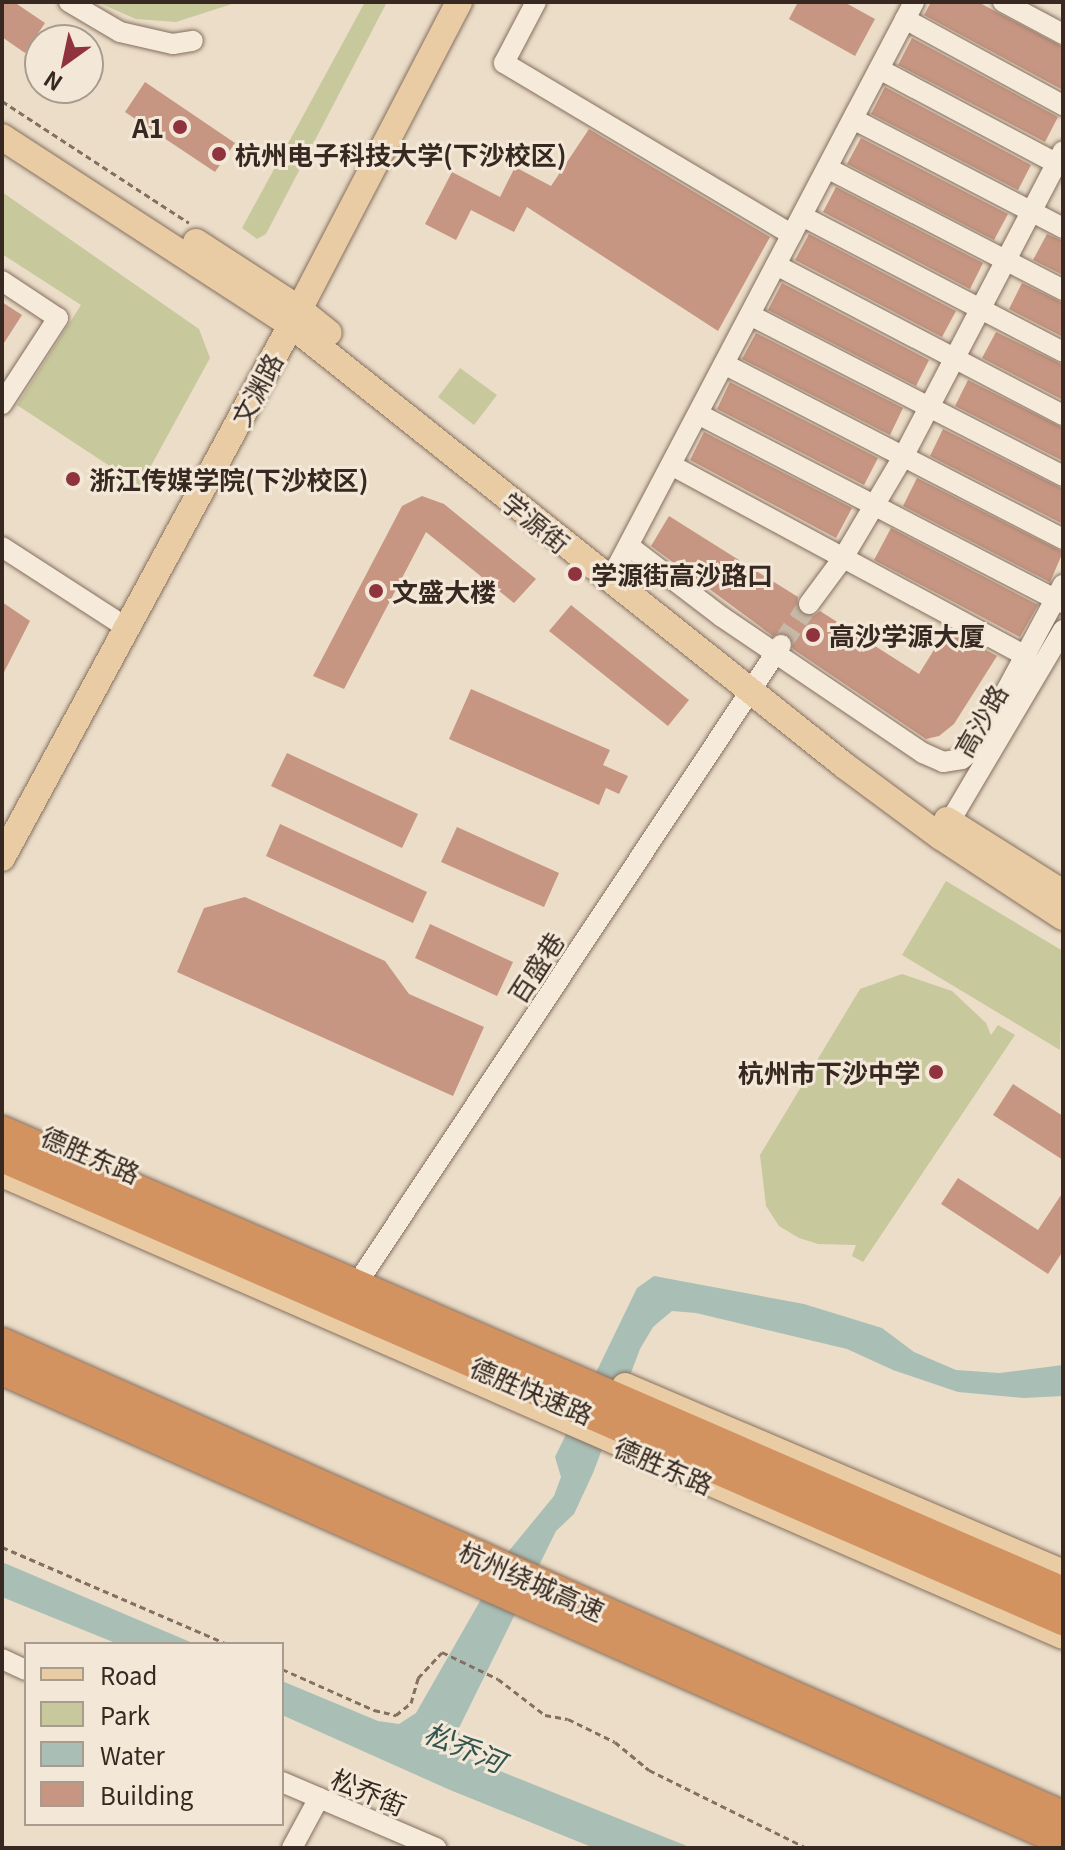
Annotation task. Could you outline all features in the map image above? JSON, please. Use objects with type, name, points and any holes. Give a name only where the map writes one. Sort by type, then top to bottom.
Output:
[{"type":"highway","name":"德胜快速路","points":[[2,1131],[1063,1592]]},
{"type":"highway","name":"德胜快速路","points":[[2,1157],[1063,1620]]},
{"type":"highway","name":"杭州绕城高速","points":[[2,1343],[1063,1816]]},
{"type":"highway","name":"杭州绕城高速","points":[[2,1370],[1063,1841]]},
{"type":"main road","name":"文渊路","points":[[2,858],[295,317],[459,2]]},
{"type":"main road","name":"学源街","points":[[2,116],[295,317],[618,565],[752,686],[1063,917]]},
{"type":"main road","name":"学源街","points":[[2,137],[295,317]]},
{"type":"main road","name":"学源街","points":[[946,829],[1063,893]]},
{"type":"main road","name":"德胜东路","points":[[2,1115],[1063,1573]]},
{"type":"main road","name":"德胜东路","points":[[2,1174],[1063,1636]]},
{"type":"street","points":[[69,2],[120,32],[173,44],[193,41]]},
{"type":"street","points":[[536,2],[504,63],[792,235]]},
{"type":"street","points":[[1003,2],[1063,34]]},
{"type":"street","points":[[618,565],[910,10],[1063,105]]},
{"type":"street","points":[[809,604],[876,505],[1061,160],[879,69]]},
{"type":"street","points":[[853,119],[1063,228]]},
{"type":"street","points":[[827,168],[1063,290]]},
{"type":"street","points":[[802,216],[1063,352]]},
{"type":"street","points":[[776,265],[1063,415]]},
{"type":"street","points":[[2,281],[58,318],[2,404]]},
{"type":"street","points":[[750,315],[1063,476]]},
{"type":"street","points":[[724,364],[1063,539]]},
{"type":"street","points":[[618,565],[640,558],[778,649],[923,753],[943,762],[962,759],[976,747],[1061,596],[698,414]]},
{"type":"street","points":[[671,465],[1027,657]]},
{"type":"street","points":[[2,547],[127,628]]},
{"type":"street","name":"高沙路","points":[[946,829],[1063,630]]},
{"type":"street","name":"百盛巷","points":[[364,1273],[778,649]]},
{"type":"street","points":[[2,1659],[24,1669]]},
{"type":"street","name":"松乔街","points":[[284,1783],[436,1848]]},
{"type":"street","points":[[292,1848],[319,1798]]},
{"type":"path","points":[[2,101],[197,229]]},
{"type":"path","points":[[2,1547],[222,1642]]},
{"type":"path","points":[[284,1670],[374,1710],[396,1715],[411,1703],[418,1678],[442,1652],[498,1679],[545,1715],[568,1719],[615,1742],[649,1770],[807,1848]]},
{"type":"green space","points":[[97,2],[238,2],[176,22],[136,19]]},
{"type":"green space","points":[[365,2],[387,2],[266,234],[257,239],[242,228]]},
{"type":"green space","points":[[2,192],[199,329],[210,358],[140,486],[17,405],[81,305],[2,254]]},
{"type":"green space","points":[[460,368],[497,395],[474,425],[438,397]]},
{"type":"green space","points":[[946,881],[1063,951],[1060,1050],[902,955]]},
{"type":"green space","points":[[902,974],[952,991],[986,1023],[991,1035],[998,1025],[1015,1035],[863,1262],[852,1256],[856,1245],[818,1244],[799,1238],[779,1226],[766,1206],[760,1155],[860,989]]},
{"type":"water","points":[[654,1276],[804,1304],[882,1328],[914,1352],[956,1370],[999,1373],[1063,1365],[1063,1396],[1024,1398],[958,1392],[893,1370],[847,1349],[696,1313],[672,1311],[653,1327],[640,1349],[593,1473],[574,1514],[556,1531],[459,1728],[460,1745],[470,1759],[692,1848],[594,1848],[450,1790],[284,1716],[284,1682],[378,1721],[399,1724],[416,1713],[508,1552],[554,1496],[561,1477],[555,1457],[637,1288]]},
{"type":"water","points":[[2,1562],[190,1642],[113,1642],[2,1597]]},
{"type":"building","points":[[2,2],[14,2],[45,23],[24,24],[24,52],[2,37]]},
{"type":"building","points":[[798,2],[844,2],[875,19],[855,56],[789,19]]},
{"type":"building","points":[[931,2],[978,2],[1063,47],[1063,90],[924,15]]},
{"type":"building","points":[[912,38],[1058,117],[1045,142],[898,65]]},
{"type":"building","name":"A1","points":[[145,82],[235,143],[215,172],[125,112]]},
{"type":"building","points":[[885,87],[1031,165],[1018,190],[871,114]]},
{"type":"building","points":[[589,129],[770,237],[718,331],[527,207],[514,232],[471,210],[456,240],[425,224],[452,172],[500,197],[515,167],[551,186]]},
{"type":"building","points":[[861,138],[1008,214],[994,240],[847,164]]},
{"type":"building","points":[[836,187],[983,263],[970,289],[823,212]]},
{"type":"building","points":[[809,234],[956,311],[942,337],[795,260]]},
{"type":"building","points":[[1047,234],[1063,241],[1063,275],[1033,260]]},
{"type":"building","points":[[782,283],[929,360],[916,386],[768,310]]},
{"type":"building","points":[[1022,283],[1063,303],[1063,337],[1009,309]]},
{"type":"building","points":[[2,302],[22,315],[2,346]]},
{"type":"building","points":[[996,332],[1063,365],[1063,400],[982,358]]},
{"type":"building","points":[[756,333],[903,408],[890,435],[742,359]]},
{"type":"building","points":[[968,380],[1063,428],[1063,461],[955,406]]},
{"type":"building","points":[[730,382],[878,458],[864,485],[717,409]]},
{"type":"building","points":[[943,429],[1063,489],[1063,524],[930,456]]},
{"type":"building","points":[[704,432],[852,508],[836,538],[690,460]]},
{"type":"building","points":[[917,478],[1063,552],[1050,582],[903,506]]},
{"type":"building","name":"文盛大楼","points":[[422,496],[444,504],[536,579],[514,603],[426,532],[344,689],[313,676],[402,506]]},
{"type":"building","name":"高沙学源大厦","points":[[669,516],[798,597],[797,608],[802,615],[813,616],[820,611],[919,674],[947,629],[997,656],[954,724],[939,736],[926,739],[793,649],[789,635],[781,632],[773,636],[651,546]]},
{"type":"building","points":[[891,528],[1038,605],[1020,637],[874,560]]},
{"type":"building","points":[[2,602],[30,621],[2,676]]},
{"type":"building","points":[[571,605],[689,700],[668,726],[549,631]]},
{"type":"building","points":[[471,689],[610,750],[603,765],[628,776],[619,794],[606,788],[599,805],[449,739]]},
{"type":"building","points":[[287,753],[418,814],[402,848],[271,786]]},
{"type":"building","points":[[280,824],[427,892],[413,923],[266,856]]},
{"type":"building","points":[[457,827],[559,873],[544,907],[441,862]]},
{"type":"building","points":[[245,897],[385,961],[409,994],[484,1027],[453,1096],[177,972],[204,908]]},
{"type":"building","points":[[430,924],[513,962],[497,996],[415,958]]},
{"type":"building","points":[[1013,1084],[1063,1116],[1063,1160],[993,1115]]},
{"type":"building","points":[[958,1178],[1038,1230],[1063,1192],[1063,1251],[1048,1274],[941,1204]]},
{"type":"tunnel","points":[[781,645],[809,604]]},
{"type":"place","name":"A1","points":[[180,127]]},
{"type":"place","name":"杭州电子科技大学(下沙校区)","points":[[219,154]]},
{"type":"place","name":"浙江传媒学院(下沙校区)","points":[[73,479]]},
{"type":"place","name":"学源街高沙路口","points":[[575,574]]},
{"type":"place","name":"文盛大楼","points":[[376,591]]},
{"type":"place","name":"高沙学源大厦","points":[[813,635]]},
{"type":"place","name":"杭州市下沙中学","points":[[936,1072]]},
{"type":"water label","name":"松乔河","points":[[465,1746]]}]
